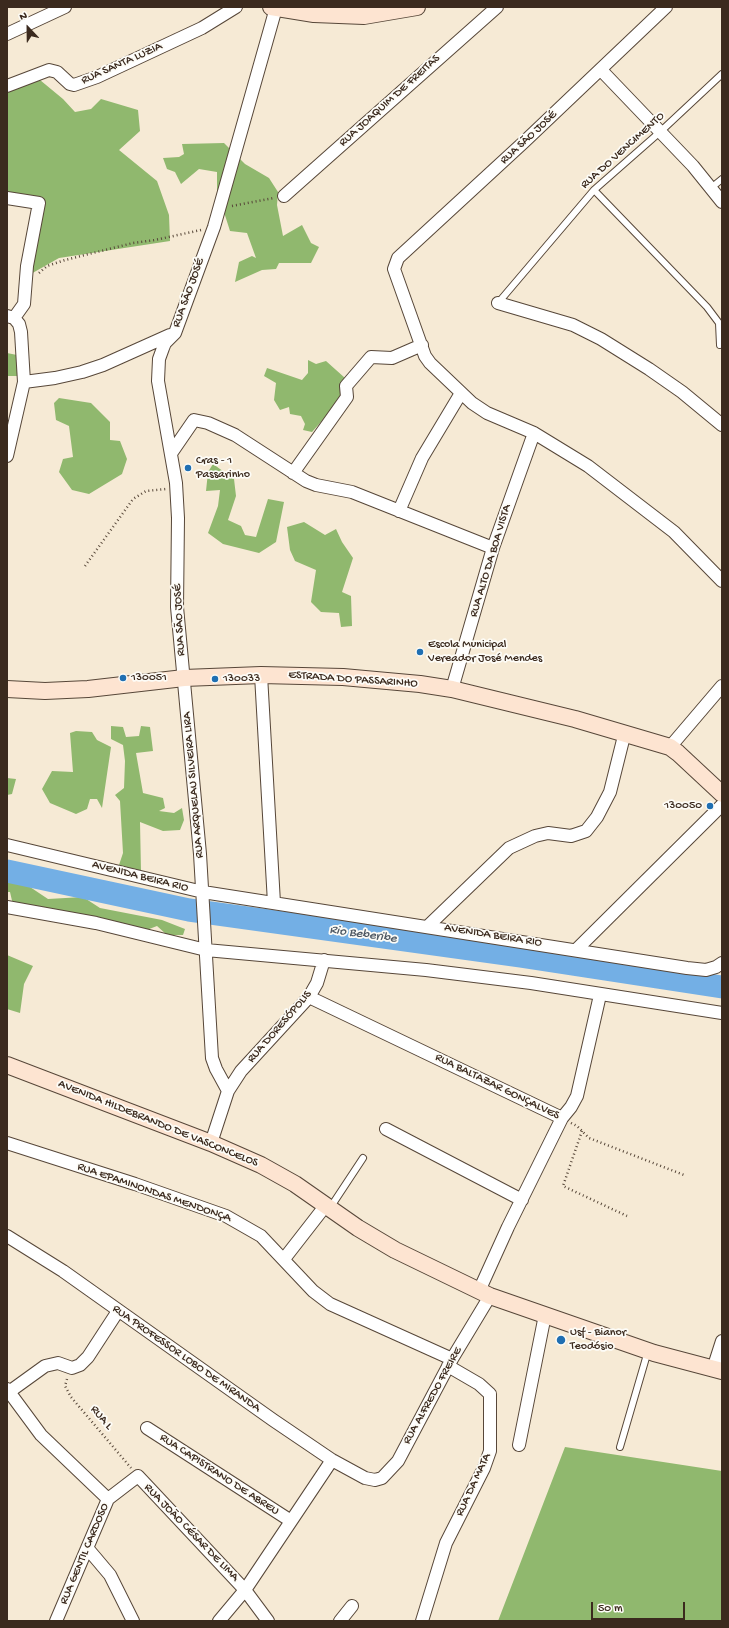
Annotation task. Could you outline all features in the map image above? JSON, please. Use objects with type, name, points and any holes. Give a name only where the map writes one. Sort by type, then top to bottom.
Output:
[{"type":"street","points":[[7,34],[65,7]]},
{"type":"street","name":"RUA SANTA LUZIA","points":[[7,86],[48,70],[57,72],[70,84],[74,85],[202,28],[236,7]]},
{"type":"street","points":[[273,8],[314,14],[417,7]]},
{"type":"street","name":"RUA JOAQUIM DE FREITAS","points":[[284,196],[497,7]]},
{"type":"street","name":"RUA SÃO JOSÉ","points":[[422,345],[394,269],[398,258],[601,70],[666,7]]},
{"type":"street","name":"RUA SÃO JOSÉ","points":[[184,678],[177,607],[176,488],[172,452],[158,381],[159,359],[165,343],[175,333],[214,227],[273,8]]},
{"type":"street","points":[[601,70],[660,132],[722,202]]},
{"type":"street","points":[[7,198],[39,203],[27,266],[24,304],[11,317],[19,324],[22,332],[24,382],[9,430],[7,456]]},
{"type":"street","points":[[498,303],[573,325],[601,339],[666,380],[722,425]]},
{"type":"street","points":[[24,382],[56,378],[82,372],[103,365],[175,333]]},
{"type":"street","points":[[293,473],[347,397],[346,386],[371,357],[392,358],[422,345],[430,362],[472,403],[487,413],[534,433],[588,466],[674,532],[722,581]]},
{"type":"street","points":[[399,511],[422,458],[461,393]]},
{"type":"street","points":[[172,452],[194,420],[208,423],[235,436],[293,473],[316,485],[352,492],[493,548]]},
{"type":"street","name":"RUA ALTO DA BOA VISTA","points":[[452,690],[493,548],[534,433]]},
{"type":"street","points":[[261,675],[274,903]]},
{"type":"street","name":"ESTRADA DO PASSARINHO","points":[[7,689],[44,691],[88,689],[184,678],[261,675],[383,680],[452,690],[625,732],[670,747],[722,794]]},
{"type":"street","name":"RUA ARQUELAU SILVEIRA LIRA","points":[[184,678],[203,897],[212,1058],[216,1070],[228,1091]]},
{"type":"street","points":[[670,747],[722,686]]},
{"type":"street","points":[[428,926],[509,848],[535,836],[548,833],[571,836],[586,831],[598,817],[610,792],[625,732]]},
{"type":"street","points":[[576,949],[722,805]]},
{"type":"street","name":"AVENIDA BEIRA RIO","points":[[7,845],[203,897],[274,903],[576,949],[687,968],[718,968]]},
{"type":"street","points":[[7,907],[205,944],[324,960],[531,983],[722,1013]]},
{"type":"street","name":"RUA DORESÓPOLIS","points":[[228,1091],[241,1071],[309,997],[317,983],[324,960]]},
{"type":"street","name":"RUA ALFREDO FREIRE","points":[[365,1478],[375,1480],[382,1478],[398,1461],[485,1294],[522,1200],[562,1118],[571,1108],[577,1096],[600,995]]},
{"type":"street","name":"RUA BALTAZAR GONÇALVES","points":[[309,997],[562,1118]]},
{"type":"street","name":"AVENIDA HILDEBRANDO DE VASCONCELOS","points":[[7,1065],[211,1143],[261,1165],[295,1184],[358,1228],[395,1250],[485,1294],[648,1351],[718,1370]]},
{"type":"street","points":[[211,1143],[228,1091]]},
{"type":"street","points":[[386,1129],[522,1200]]},
{"type":"street","name":"RUA EPAMINONDAS MENDONÇA","points":[[7,1143],[135,1184],[226,1216],[261,1236],[313,1291],[330,1304],[450,1363]]},
{"type":"street","points":[[284,1259],[328,1207]]},
{"type":"street","name":"RUA PROFESSOR LOBO DE MIRANDA","points":[[7,1236],[63,1271],[332,1460],[365,1478]]},
{"type":"street","points":[[108,1498],[42,1435],[8,1390],[45,1366],[58,1363],[72,1368],[80,1365],[88,1357],[118,1311]]},
{"type":"street","points":[[519,1445],[545,1315]]},
{"type":"street","points":[[718,1370],[722,1341]]},
{"type":"street","name":"RUA DA MATA","points":[[422,1621],[446,1543],[484,1468],[490,1451],[490,1394],[450,1363]]},
{"type":"street","name":"RUA CAPISTRANO DE ABREU","points":[[147,1428],[291,1521]]},
{"type":"street","points":[[220,1621],[245,1590],[332,1460]]},
{"type":"street","name":"RUA GENTIL CARDOSO","points":[[56,1621],[88,1549],[108,1498],[138,1476]]},
{"type":"street","name":"RUA JOÃO CÉSAR DE LIMA","points":[[138,1476],[245,1590],[268,1621]]},
{"type":"street","points":[[88,1549],[110,1575],[133,1621]]},
{"type":"street","points":[[340,1621],[352,1606]]},
{"type":"lane","name":"RUA DO VENCIMENTO","points":[[498,303],[594,190],[660,132],[722,74]]},
{"type":"lane","points":[[711,188],[722,179]]},
{"type":"lane","points":[[594,190],[707,307],[719,323],[720,345]]},
{"type":"lane","points":[[328,1207],[363,1158]]},
{"type":"lane","points":[[620,1447],[648,1351]]},
{"type":"path","points":[[231,207],[284,196]]},
{"type":"path","points":[[26,284],[47,266],[65,260],[133,243],[155,240],[214,227]]},
{"type":"path","points":[[85,566],[133,499],[146,491],[176,488]]},
{"type":"path","name":"RUA BALTAZAR GONÇALVES","points":[[562,1118],[577,1126],[589,1138],[684,1175]]},
{"type":"path","points":[[582,1130],[563,1186],[627,1216]]},
{"type":"path","name":"RUA L","points":[[72,1368],[65,1386],[72,1397],[138,1476]]},
{"type":"green space","points":[[40,80],[63,99],[75,112],[91,109],[101,99],[138,110],[140,131],[119,150],[157,181],[169,215],[170,241],[59,258],[29,275],[39,203],[7,195],[7,94],[10,89]]},
{"type":"green space","points":[[224,143],[245,164],[269,178],[278,192],[277,205],[283,236],[302,225],[311,243],[319,247],[311,263],[279,263],[276,269],[262,270],[235,282],[239,262],[252,256],[256,258],[247,233],[230,231],[217,190],[217,172],[199,169],[181,184],[175,172],[167,169],[163,158],[179,157],[184,154],[182,144]]},
{"type":"green space","points":[[7,353],[17,355],[19,376],[7,376]]},
{"type":"green space","points":[[308,360],[316,364],[326,361],[345,378],[340,388],[343,397],[312,432],[303,430],[305,424],[301,416],[290,414],[289,407],[280,410],[274,400],[276,383],[264,376],[267,368],[302,380],[308,373]]},
{"type":"green space","points":[[59,398],[91,403],[110,422],[110,440],[120,441],[127,459],[122,474],[89,494],[72,490],[59,472],[63,459],[73,457],[69,426],[56,420],[54,403]]},
{"type":"green space","points":[[213,464],[234,479],[236,496],[228,520],[241,526],[245,535],[256,537],[268,499],[284,502],[276,542],[259,553],[223,544],[208,533],[218,506],[220,490],[206,491],[208,472]]},
{"type":"green space","points":[[304,522],[325,535],[336,529],[342,542],[353,558],[342,592],[351,596],[352,626],[341,627],[339,613],[321,612],[311,602],[316,570],[295,561],[290,550],[287,527]]},
{"type":"green space","points":[[111,726],[123,727],[126,737],[139,736],[141,726],[150,727],[153,751],[136,753],[143,793],[163,798],[165,808],[159,811],[174,813],[182,808],[184,820],[180,830],[163,831],[140,822],[141,872],[123,868],[119,865],[123,853],[120,801],[115,795],[124,788],[125,761],[123,745],[111,739]]},
{"type":"green space","points":[[76,731],[92,732],[97,740],[111,747],[102,808],[97,799],[90,799],[87,809],[76,814],[50,803],[42,789],[52,771],[73,772],[70,733]]},
{"type":"green space","points":[[7,778],[16,779],[12,794],[7,795]]},
{"type":"green space","points":[[7,879],[24,883],[48,899],[83,897],[100,908],[162,920],[185,929],[183,935],[167,935],[157,926],[144,931],[13,905],[10,892],[7,892]]},
{"type":"green space","points":[[7,955],[33,966],[24,984],[20,1013],[7,1009]]},
{"type":"green space","points":[[565,1447],[722,1471],[722,1621],[498,1621]]},
{"type":"waterway","name":"Rio Beberibe","points":[[7,871],[189,910],[521,956],[722,987]]},
{"type":"place","name":"Cras - 1 Passarinho","points":[[188,468]]},
{"type":"place","name":"Escola Municipal Vereador José Mendes","points":[[420,652]]},
{"type":"place","name":"130051","points":[[123,678]]},
{"type":"place","name":"130033","points":[[215,679]]},
{"type":"place","name":"130050","points":[[710,806]]},
{"type":"place","name":"Usf - Bianor Teodósio","points":[[561,1340]]}]
